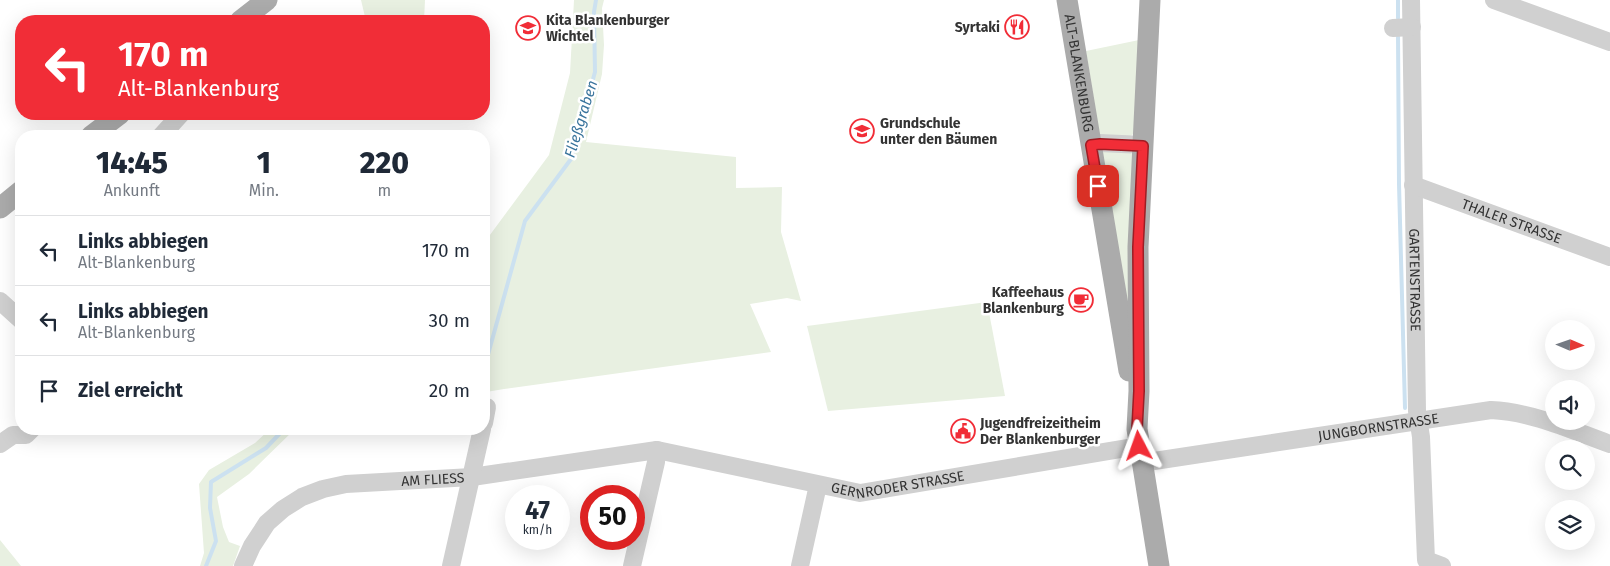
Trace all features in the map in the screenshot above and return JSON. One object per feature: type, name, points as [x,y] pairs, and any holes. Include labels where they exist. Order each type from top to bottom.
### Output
[{"type":"main road","points":[[248,15],[267,0]]},
{"type":"main road","name":"ALT-BLANKENBURG","points":[[1068,0],[1131,386],[1137,406]]},
{"type":"main road","name":"ALT-BLANKENBURG","points":[[1150,0],[1138,247],[1139,391],[1137,406],[1140,454],[1159,566]]},
{"type":"main road","points":[[99,130],[112,120]]},
{"type":"main road","points":[[0,208],[15,196]]},
{"type":"street","name":"GARTENSTRASSE","points":[[1411,0],[1416,411],[1421,437],[1434,563]]},
{"type":"street","points":[[1494,0],[1610,42]]},
{"type":"street","points":[[1393,28],[1412,27]]},
{"type":"street","points":[[166,130],[176,120]]},
{"type":"street","name":"ALT-BLANKENBURG","points":[[1091,145],[1143,146]]},
{"type":"street","name":"THALER STRASSE","points":[[1413,185],[1610,257]]},
{"type":"street","points":[[0,301],[15,315]]},
{"type":"street","name":"JUNGBORNSTRASSE","points":[[1140,454],[1418,421],[1491,410],[1512,411],[1542,419],[1610,444]]},
{"type":"street","points":[[0,444],[12,435],[15,435]]},
{"type":"street","points":[[451,566],[481,435]]},
{"type":"street","points":[[632,566],[656,462],[657,450]]},
{"type":"street","name":"GERNRODER STRASSE","points":[[657,450],[860,493],[1140,454]]},
{"type":"street","name":"AM FLIESS","points":[[244,566],[252,546],[267,523],[283,509],[309,494],[323,489],[346,484],[472,477],[657,450]]},
{"type":"street","points":[[800,566],[818,485]]},
{"type":"green space","points":[[361,0],[425,0],[424,15],[365,15]]},
{"type":"green space","points":[[574,0],[604,0],[602,8],[604,45],[602,74],[586,142],[736,157],[736,188],[782,187],[781,232],[801,301],[787,298],[750,304],[771,352],[490,391],[490,235],[549,155],[570,73]]},
{"type":"green space","points":[[1139,40],[1134,133],[1130,137],[1100,138],[1086,51]]},
{"type":"green space","points":[[1104,151],[1129,152],[1133,155],[1134,352],[1101,154]]},
{"type":"green space","points":[[987,302],[1005,396],[828,411],[807,326]]},
{"type":"green space","points":[[264,435],[289,435],[249,474],[217,497],[223,527],[229,542],[240,546],[233,566],[200,566],[204,553],[199,484],[209,470],[255,443]]},
{"type":"green space","points":[[0,540],[21,566],[0,566]]},
{"type":"waterway","name":"Fließgraben","points":[[490,347],[525,221],[571,159],[595,72],[594,12],[596,0]]},
{"type":"waterway","points":[[1398,0],[1398,18]]},
{"type":"waterway","points":[[1398,34],[1399,184],[1405,408]]},
{"type":"waterway","name":"Fließgraben","points":[[206,566],[216,541],[210,508],[211,482],[266,448],[278,435]]},
{"type":"place","name":"Syrtaki","points":[[1017,27]]},
{"type":"place","name":"Kita Blankenburger Wichtel","points":[[528,28]]},
{"type":"place","name":"Grundschule unter den Bäumen","points":[[862,131]]},
{"type":"place","name":"Kaffeehaus Blankenburg","points":[[1081,300]]},
{"type":"place","name":"Jugendfreizeitheim Der Blankenburger","points":[[963,431]]},
{"type":"route","points":[[1098,186],[1091,145],[1143,146],[1138,247],[1139,391],[1137,429],[1139,446]]}]
